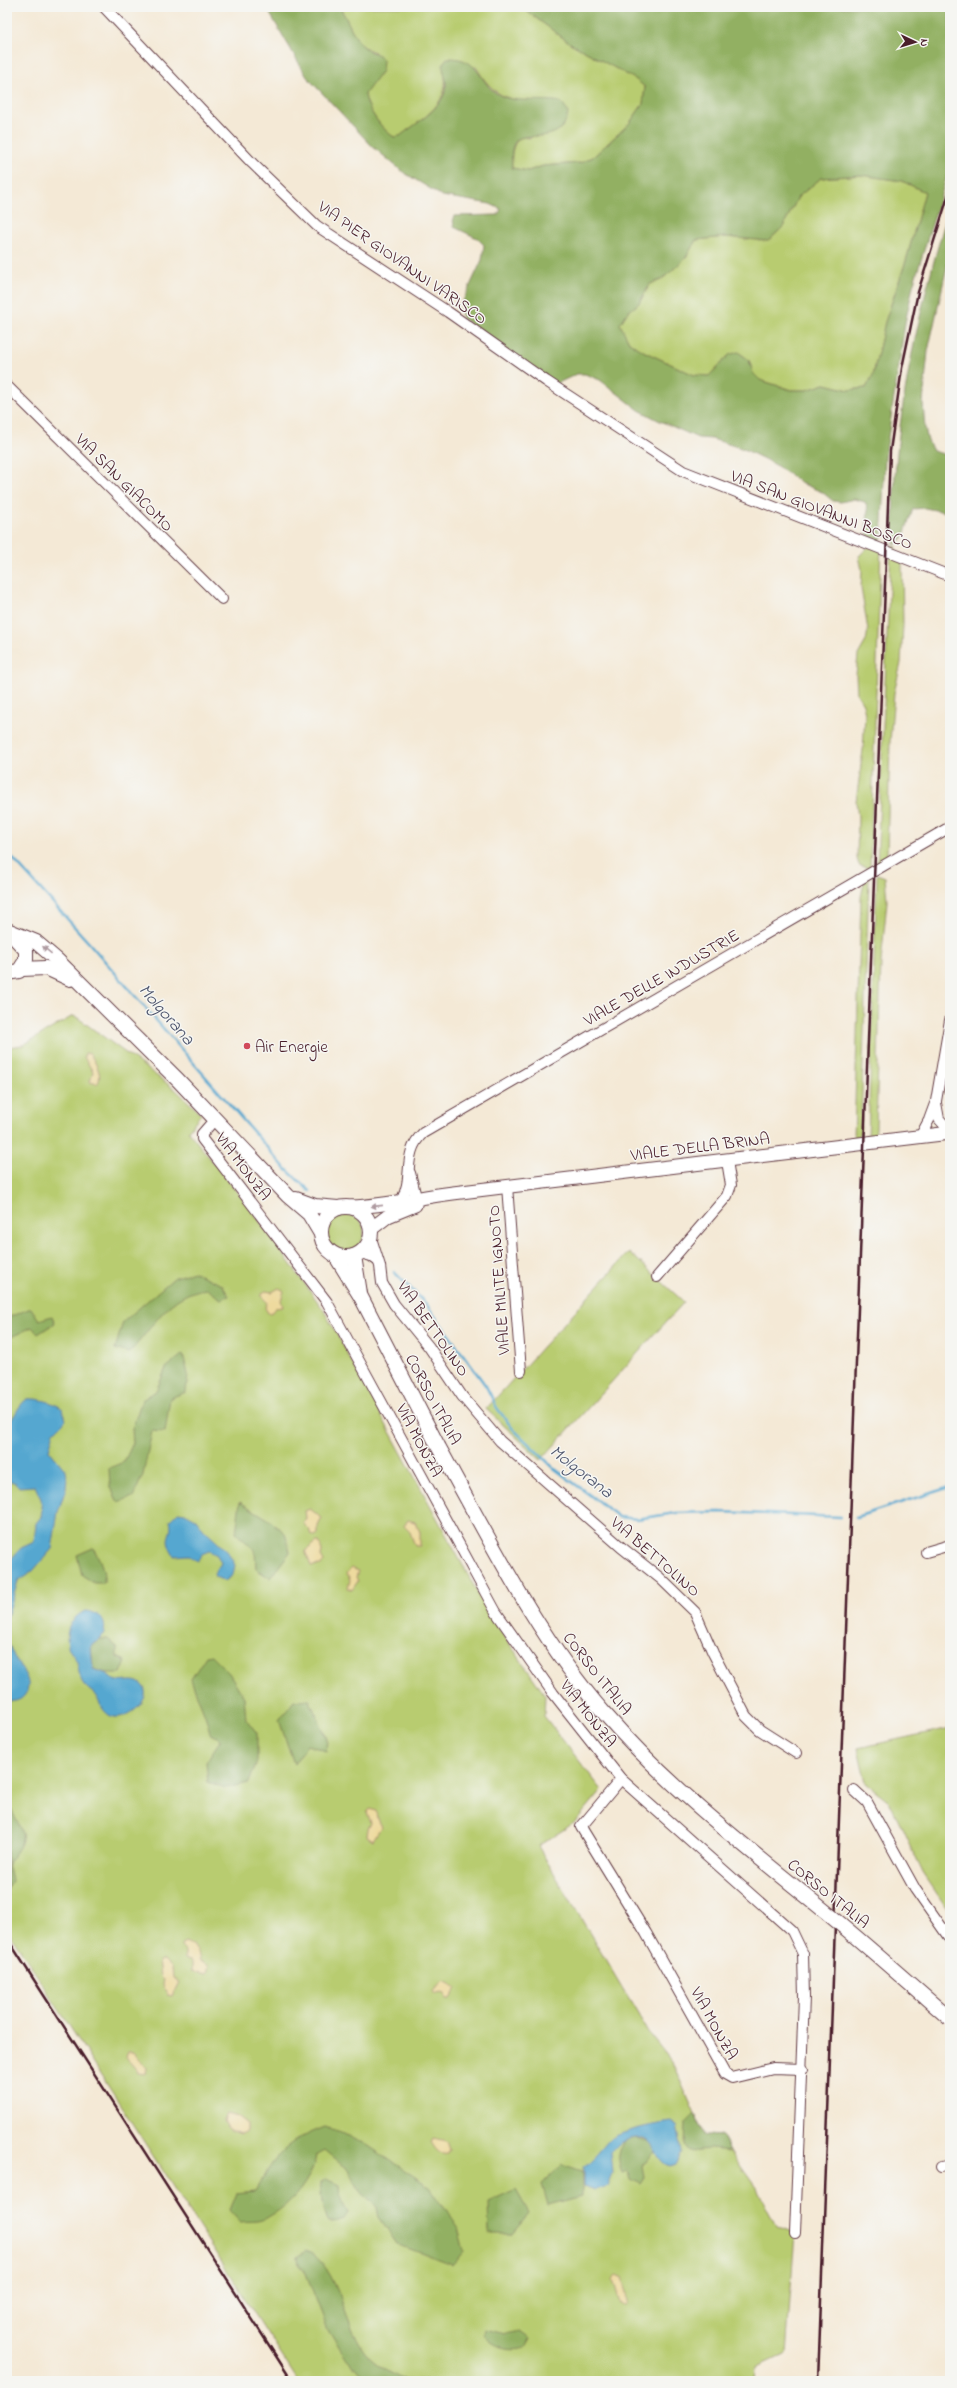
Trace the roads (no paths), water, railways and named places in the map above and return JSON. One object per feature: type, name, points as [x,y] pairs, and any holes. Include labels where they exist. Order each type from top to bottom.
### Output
[{"type":"main road","points":[[7,931],[26,950],[26,960],[13,974]]},
{"type":"main road","points":[[7,931],[36,942],[85,987],[215,1119],[288,1196],[309,1214],[321,1234],[325,1246],[335,1255],[341,1257],[357,1255]]},
{"type":"main road","points":[[13,974],[40,967],[51,969],[85,987]]},
{"type":"main road","points":[[288,1196],[315,1206],[345,1208],[364,1215],[371,1233],[357,1255],[361,1297]]},
{"type":"main road","points":[[321,1234],[323,1221],[345,1208]]},
{"type":"main road","name":"CORSO ITALIA","points":[[335,1255],[361,1297],[438,1446],[556,1651],[604,1713],[645,1758],[746,1849],[832,1917],[950,2019]]},
{"type":"street","name":"VIA PIER GIOVANNI VARISCO","points":[[104,7],[252,163],[317,226],[683,471]]},
{"type":"street","name":"VIA SAN GIACOMO","points":[[7,386],[222,599]]},
{"type":"street","name":"VIA SAN GIOVANNI BOSCO","points":[[683,471],[950,576]]},
{"type":"street","name":"VIALE DELLE INDUSTRIE","points":[[400,1206],[406,1192],[410,1154],[414,1141],[423,1133],[950,827]]},
{"type":"street","points":[[920,1137],[930,1120],[936,1101],[950,1020]]},
{"type":"street","points":[[936,1101],[939,1118],[950,1132]]},
{"type":"street","name":"VIA MONZA","points":[[215,1119],[202,1134],[202,1139],[327,1302],[496,1612],[552,1693],[621,1779],[792,1931],[803,1954],[803,2069],[795,2233]]},
{"type":"street","name":"VIALE DELLA BRINA","points":[[371,1233],[400,1206],[416,1197],[727,1161],[950,1132]]},
{"type":"street","points":[[657,1277],[727,1196],[731,1185],[727,1161]]},
{"type":"street","points":[[408,1169],[415,1186],[416,1197]]},
{"type":"street","name":"VIALE MILITE IGNOTO","points":[[507,1186],[521,1371]]},
{"type":"street","name":"VIALE DELLA BRINA","points":[[345,1208],[400,1206],[453,1193]]},
{"type":"street","name":"VIA BETTOLINO","points":[[371,1233],[382,1283],[394,1304],[415,1328],[462,1396],[500,1441],[621,1547],[660,1578],[695,1612],[712,1653],[746,1716],[760,1730],[796,1752]]},
{"type":"street","points":[[357,1255],[371,1256],[378,1261]]},
{"type":"street","points":[[926,1552],[950,1545]]},
{"type":"street","name":"VIA MONZA","points":[[621,1779],[581,1827],[646,1933],[725,2074],[732,2078],[773,2068],[803,2069]]},
{"type":"street","points":[[854,1790],[867,1802],[915,1889],[950,1939]]},
{"type":"water","points":[[27,1399],[46,1401],[63,1409],[66,1420],[54,1432],[49,1450],[66,1471],[67,1478],[66,1488],[58,1512],[52,1549],[32,1572],[18,1581],[7,1618],[7,1560],[11,1559],[21,1548],[34,1542],[36,1523],[41,1517],[42,1509],[41,1499],[35,1486],[19,1487],[16,1483],[7,1480],[7,1424]]},
{"type":"water","points":[[178,1512],[185,1513],[196,1519],[204,1530],[227,1551],[235,1565],[233,1575],[225,1581],[215,1577],[214,1574],[221,1563],[217,1555],[209,1551],[202,1554],[197,1561],[188,1555],[174,1556],[168,1544],[168,1540],[171,1526],[170,1520]]},
{"type":"water","points":[[85,1611],[98,1615],[103,1621],[104,1625],[103,1635],[91,1646],[93,1669],[107,1674],[117,1681],[138,1682],[145,1690],[145,1696],[142,1703],[130,1713],[123,1716],[115,1717],[109,1715],[103,1709],[96,1696],[82,1682],[77,1662],[69,1649],[67,1637],[69,1627],[75,1618]]},
{"type":"water","points":[[7,1639],[14,1657],[25,1674],[28,1682],[27,1691],[24,1696],[14,1701],[7,1701]]},
{"type":"water","points":[[671,2122],[677,2126],[682,2151],[675,2164],[670,2166],[665,2164],[659,2157],[652,2144],[644,2138],[629,2139],[621,2142],[611,2153],[613,2173],[608,2186],[596,2190],[583,2186],[583,2167],[594,2158],[613,2137],[638,2128]]},
{"type":"waterway","name":"Molgorana","points":[[7,852],[89,943],[285,1168],[310,1191]]},
{"type":"waterway","name":"Molgorana","points":[[394,1272],[426,1304],[486,1386],[497,1408],[513,1429],[555,1469],[619,1517],[637,1519],[676,1513],[719,1512],[840,1517]]},
{"type":"waterway","name":"Molgorana","points":[[856,1517],[950,1487]]},
{"type":"railway","points":[[818,2381],[890,451],[902,368],[918,292],[950,190]]},
{"type":"railway","points":[[7,1938],[292,2381]]},
{"type":"place","name":"Air Energie","points":[[247,1046]]}]
